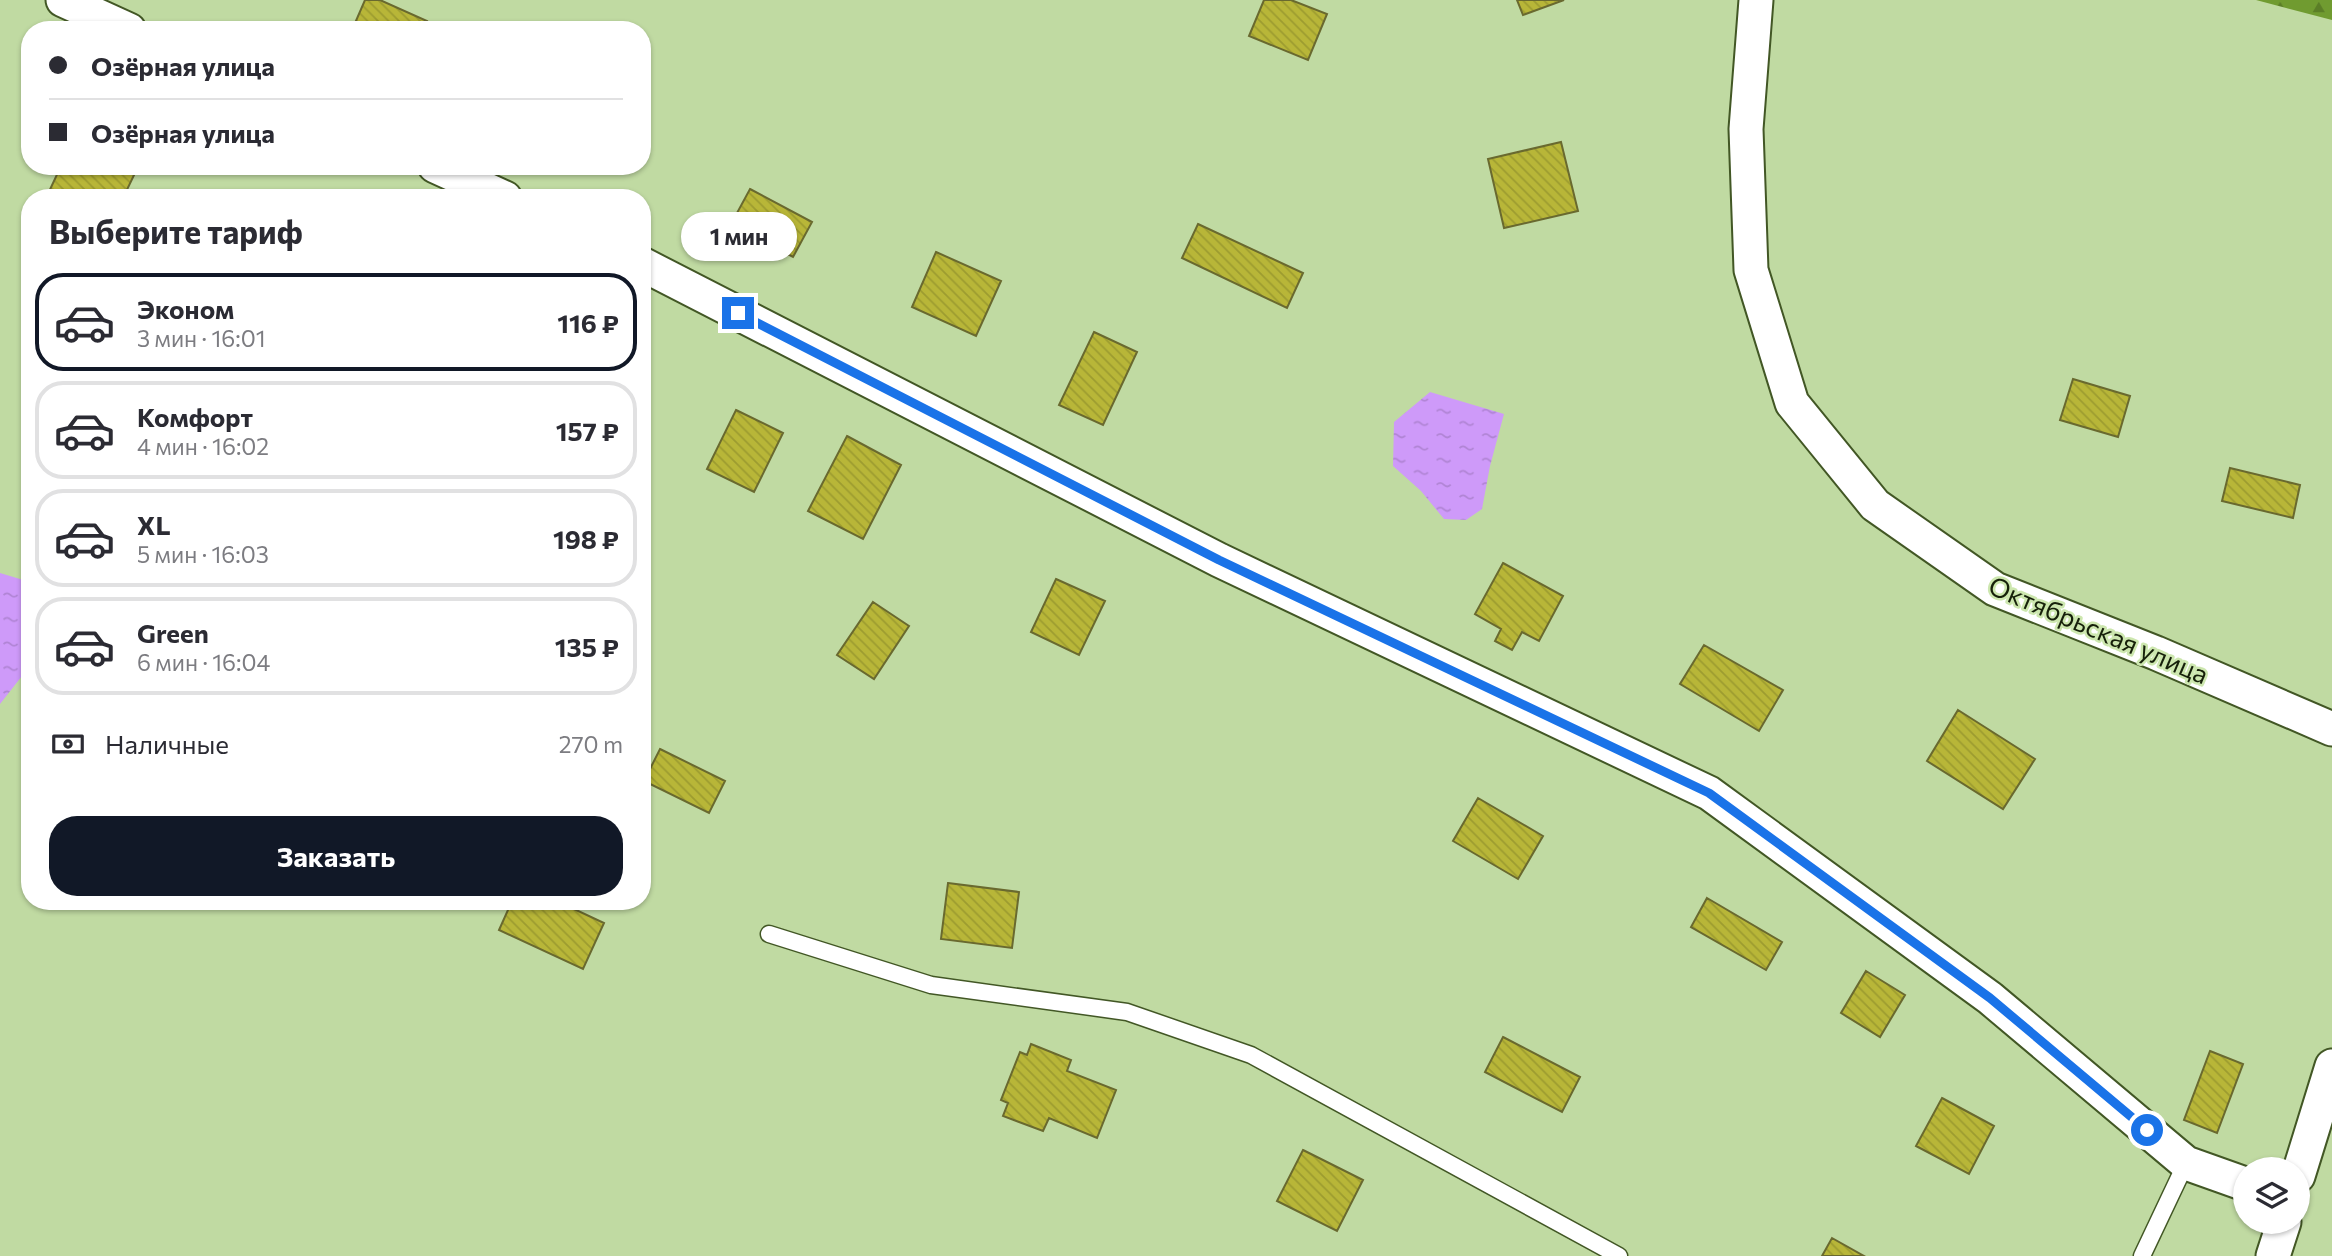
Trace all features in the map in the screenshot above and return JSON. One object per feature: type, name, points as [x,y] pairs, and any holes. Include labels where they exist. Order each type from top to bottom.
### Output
[{"type":"street","points":[[63,0],[109,21]]},
{"type":"street","name":"Октябрьская улица","points":[[1756,0],[1746,129],[1751,270],[1791,403],[1875,505],[1995,589],[2156,653],[2332,729]]},
{"type":"street","points":[[455,175],[485,189]]},
{"type":"street","points":[[651,269],[1219,560],[1709,793],[1990,998],[2186,1163],[2233,1180]]},
{"type":"street","points":[[2304,1157],[2332,1066]]},
{"type":"street","points":[[2273,1256],[2280,1234]]},
{"type":"lane","points":[[769,934],[931,985],[1127,1012],[1251,1055],[1619,1256]]},
{"type":"lane","points":[[2142,1256],[2186,1163]]},
{"type":"green space","points":[[2256,0],[2332,0],[2332,20]]},
{"type":"water","points":[[1430,392],[1504,414],[1482,509],[1466,520],[1444,519],[1421,491],[1393,466],[1394,422]]},
{"type":"water","points":[[0,573],[21,579],[21,677],[0,704]]},
{"type":"building","points":[[365,0],[380,0],[427,21],[356,21]]},
{"type":"building","points":[[1264,0],[1291,0],[1327,14],[1308,60],[1249,36]]},
{"type":"building","points":[[1517,0],[1564,0],[1523,15]]},
{"type":"building","points":[[1561,142],[1578,211],[1504,228],[1488,159]]},
{"type":"building","points":[[57,175],[134,175],[127,189],[50,189]]},
{"type":"building","points":[[750,189],[812,222],[793,257],[731,224]]},
{"type":"building","points":[[1198,224],[1303,273],[1287,308],[1182,258]]},
{"type":"building","points":[[936,252],[1001,281],[976,336],[912,307]]},
{"type":"building","points":[[1094,332],[1137,352],[1103,425],[1059,405]]},
{"type":"building","points":[[2073,379],[2130,396],[2118,437],[2060,420]]},
{"type":"building","points":[[736,410],[783,433],[754,492],[707,469]]},
{"type":"building","points":[[847,436],[901,465],[863,539],[808,511]]},
{"type":"building","points":[[2230,468],[2300,485],[2293,518],[2222,501]]},
{"type":"building","points":[[1503,563],[1563,596],[1539,641],[1522,632],[1512,650],[1495,641],[1501,629],[1475,614]]},
{"type":"building","points":[[1056,579],[1105,601],[1079,655],[1031,632]]},
{"type":"building","points":[[873,602],[909,626],[874,679],[837,655]]},
{"type":"building","points":[[1704,645],[1783,690],[1759,731],[1680,684]]},
{"type":"building","points":[[1958,710],[2035,759],[2003,809],[1927,761]]},
{"type":"building","points":[[660,749],[725,781],[709,813],[651,784],[651,767]]},
{"type":"building","points":[[1478,798],[1543,836],[1518,879],[1453,841]]},
{"type":"building","points":[[948,883],[1019,892],[1012,948],[941,939]]},
{"type":"building","points":[[1707,898],[1782,942],[1766,970],[1691,927]]},
{"type":"building","points":[[508,910],[576,910],[604,923],[583,969],[499,930]]},
{"type":"building","points":[[1866,971],[1905,995],[1880,1037],[1841,1013]]},
{"type":"building","points":[[1503,1037],[1580,1077],[1562,1112],[1485,1072]]},
{"type":"building","points":[[1031,1044],[1071,1060],[1067,1071],[1116,1090],[1097,1138],[1049,1118],[1043,1131],[1003,1116],[1008,1103],[1001,1100],[1020,1052],[1027,1055]]},
{"type":"building","points":[[2210,1051],[2243,1064],[2217,1133],[2184,1120]]},
{"type":"building","points":[[1942,1098],[1994,1126],[1969,1174],[1916,1146]]},
{"type":"building","points":[[1303,1150],[1363,1180],[1337,1231],[1277,1201]]},
{"type":"building","points":[[1832,1238],[1864,1256],[1822,1256]]},
{"type":"route","points":[[738,313],[1219,560],[1709,793],[1990,998],[2147,1130]]}]
